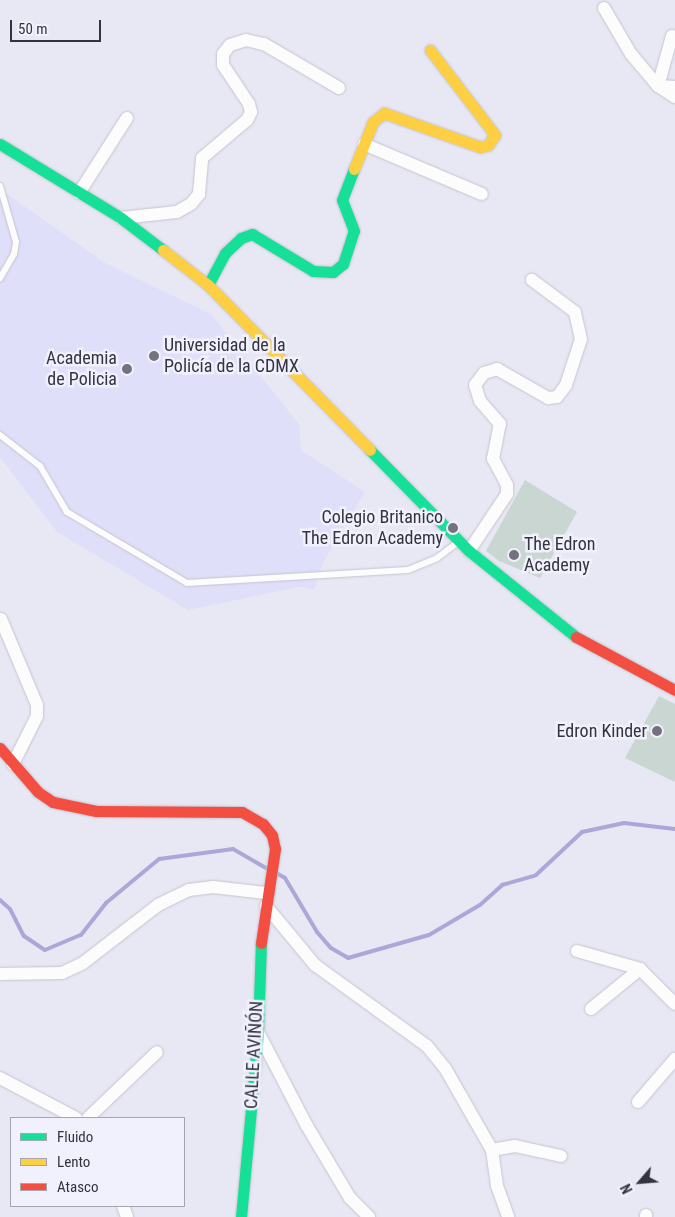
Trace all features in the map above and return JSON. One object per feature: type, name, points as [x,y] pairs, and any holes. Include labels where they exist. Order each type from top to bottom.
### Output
[{"type":"street","points":[[604,8],[630,54],[658,86],[675,97]]},
{"type":"street","points":[[658,86],[672,36]]},
{"type":"street","points":[[121,218],[177,212],[191,204],[199,194],[202,158],[247,120],[251,112],[249,104],[223,65],[222,54],[230,45],[246,40],[264,44],[339,88]]},
{"type":"street","points":[[208,286],[225,253],[241,238],[252,234],[313,271],[333,272],[343,264],[354,231],[342,200],[374,122],[384,113],[480,147],[488,145],[495,135],[492,127],[477,103],[430,50]]},
{"type":"street","points":[[658,86],[675,86]]},
{"type":"street","points":[[79,193],[127,118]]},
{"type":"street","points":[[0,144],[121,218],[208,286],[469,551],[577,638],[675,690]]},
{"type":"street","points":[[364,144],[482,194]]},
{"type":"street","points":[[469,551],[506,494],[507,485],[494,459],[498,418],[480,401],[475,385],[484,373],[497,368],[548,398],[557,397],[566,385],[580,339],[575,312],[532,280]]},
{"type":"street","points":[[0,748],[13,764],[37,716],[37,705],[1,619]]},
{"type":"street","name":"CALLE AVIÑÓN","points":[[13,764],[38,792],[53,802],[78,809],[242,812],[268,828],[275,849],[267,891],[258,963],[258,1032],[242,1217]]},
{"type":"street","points":[[0,974],[62,973],[83,963],[158,904],[189,890],[213,887],[267,891]]},
{"type":"street","points":[[266,906],[315,966],[427,1046],[445,1068],[492,1150],[497,1186],[508,1217]]},
{"type":"street","points":[[577,951],[640,969],[675,1004]]},
{"type":"street","points":[[590,1009],[640,969]]},
{"type":"street","points":[[258,1032],[317,1142],[350,1198],[369,1217]]},
{"type":"street","points":[[89,1117],[157,1052]]},
{"type":"street","points":[[638,1102],[675,1059]]},
{"type":"street","points":[[0,1078],[74,1117]]},
{"type":"street","points":[[492,1150],[515,1146],[561,1156]]},
{"type":"lane","points":[[0,186],[16,242],[14,254],[0,278]]},
{"type":"lane","points":[[0,435],[40,466],[66,512],[187,583],[408,570],[437,558],[459,541]]},
{"type":"shaded area","name":"Academia de Policia","points":[[0,189],[105,263],[211,314],[299,424],[301,450],[365,492],[324,561],[314,590],[299,587],[188,610],[57,532],[0,457]]},
{"type":"building","points":[[525,480],[577,512],[540,578],[499,561],[486,551]]},
{"type":"building","name":"Edron Kinder","points":[[659,696],[675,704],[675,782],[625,758]]},
{"type":"waterway","points":[[276,873],[285,878],[317,932],[331,948],[348,958],[429,935],[480,905],[502,885],[536,875],[582,832],[624,823],[675,829]]},
{"type":"waterway","points":[[0,900],[10,909],[24,936],[45,950],[81,935],[106,903],[159,859],[233,849],[267,869]]},
{"type":"traffic: fast","points":[[0,144],[121,218],[163,250]]},
{"type":"traffic: fast","points":[[208,285],[225,253],[241,238],[252,234],[313,271],[333,272],[343,264],[354,231],[342,200],[354,169]]},
{"type":"traffic: fast","points":[[370,450],[469,551],[576,637]]},
{"type":"traffic: fast","points":[[241,1217],[258,1032],[261,943]]},
{"type":"traffic: slow","points":[[354,169],[373,122],[384,113],[480,147],[488,145],[495,135],[430,50]]},
{"type":"traffic: slow","points":[[163,250],[208,285],[370,450]]},
{"type":"traffic: jam","points":[[576,637],[675,690]]},
{"type":"traffic: jam","points":[[0,748],[38,792],[53,802],[96,811],[242,812],[263,824],[272,835],[275,849],[261,943]]},
{"type":"place","name":"Universidad de la Policía de la CDMX","points":[[154,356]]},
{"type":"place","name":"Academia de Policia","points":[[127,369]]},
{"type":"place","name":"Colegio Britanico The Edron Academy","points":[[453,528]]},
{"type":"place","name":"The Edron Academy","points":[[514,555]]},
{"type":"place","name":"Edron Kinder","points":[[657,731]]}]
